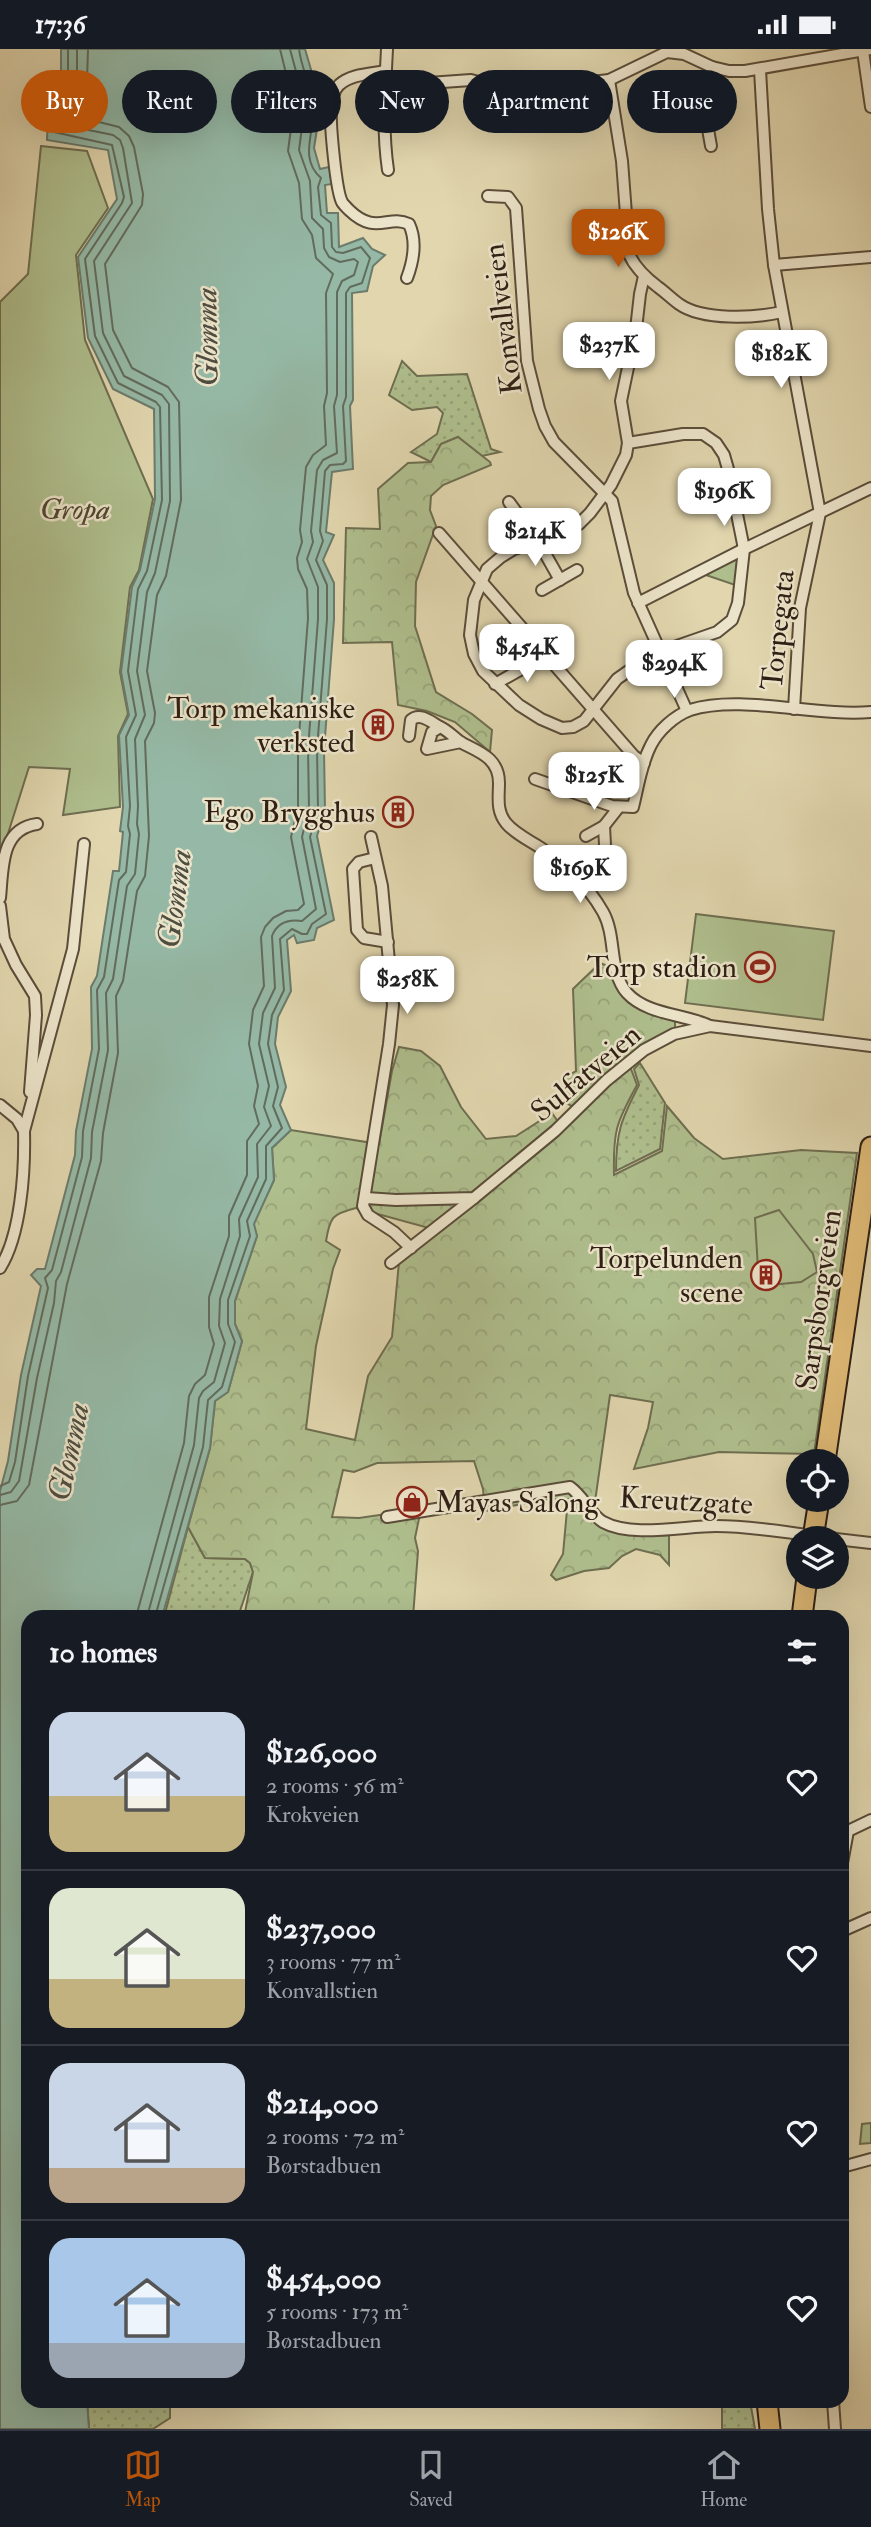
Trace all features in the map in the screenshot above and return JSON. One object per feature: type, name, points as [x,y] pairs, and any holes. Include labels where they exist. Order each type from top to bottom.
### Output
[{"type":"highway","name":"Sarpsborgveien","points":[[827,1449],[871,1147]]},
{"type":"highway","points":[[803,1610],[806,1589]]},
{"type":"highway","points":[[768,2408],[771,2429]]},
{"type":"street","points":[[386,70],[387,49]]},
{"type":"street","points":[[613,78],[667,52],[684,54],[712,67],[729,71],[760,70],[867,50],[871,107]]},
{"type":"street","points":[[711,146],[707,127],[706,82],[712,67]]},
{"type":"street","name":"Torpegata","points":[[760,70],[774,265],[820,513],[800,608],[794,709],[869,713]]},
{"type":"street","points":[[355,76],[339,85],[333,95],[331,110],[337,188],[347,208],[369,223],[409,224],[413,237],[413,256],[407,278]]},
{"type":"street","points":[[613,105],[622,161],[629,254],[644,277],[681,306],[706,313],[746,318],[782,312]]},
{"type":"street","points":[[384,133],[388,170]]},
{"type":"street","name":"Konvallveien","points":[[488,196],[508,197],[516,208],[527,361],[545,426],[554,442],[612,501],[626,566],[638,603],[687,711]]},
{"type":"street","points":[[774,265],[871,257]]},
{"type":"street","points":[[628,443],[683,434],[703,434],[716,443],[729,469],[744,549],[738,603],[732,620],[717,632],[659,651],[617,679],[584,720],[573,727],[562,728],[519,705],[483,671],[474,654],[470,635],[474,600],[487,569],[501,557],[566,532],[579,524],[605,495],[626,455],[628,443],[621,401],[644,277]]},
{"type":"street","points":[[638,603],[871,488]]},
{"type":"street","points":[[509,502],[538,541],[560,580]]},
{"type":"street","points":[[439,533],[634,756],[644,763]]},
{"type":"street","points":[[542,590],[577,570]]},
{"type":"street","points":[[495,684],[545,656]]},
{"type":"street","points":[[535,779],[619,807],[633,807],[652,743],[676,717],[687,711],[711,706],[794,709]]},
{"type":"street","points":[[409,736],[411,720],[419,716],[484,753],[495,767],[499,780],[498,806],[508,825],[569,867],[588,888],[608,921],[616,969],[620,982],[628,993],[644,1005],[710,1026]]},
{"type":"street","points":[[440,727],[432,732],[427,749],[461,742]]},
{"type":"street","points":[[586,836],[604,825],[619,807]]},
{"type":"street","points":[[0,898],[9,841],[17,830],[37,824]]},
{"type":"street","points":[[604,825],[605,845]]},
{"type":"street","points":[[371,837],[382,886],[392,978],[392,1014],[363,1206],[368,1216],[394,1232],[411,1248]]},
{"type":"street","points":[[0,1268],[9,1254],[14,1237],[25,1157],[24,1131],[72,949],[83,844]]},
{"type":"street","points":[[375,858],[359,862],[353,869],[357,930],[363,938],[388,942]]},
{"type":"street","points":[[0,906],[4,939],[35,996],[32,1105]]},
{"type":"street","name":"Sulfatveien","points":[[391,1263],[555,1131],[607,1080],[644,1050],[674,1034],[710,1026],[871,1046]]},
{"type":"street","points":[[0,1105],[17,1119],[24,1131]]},
{"type":"street","points":[[366,1198],[474,1198]]},
{"type":"street","name":"Kreutzgate","points":[[387,1517],[570,1487],[581,1494],[602,1521],[626,1529],[715,1526],[786,1532]]},
{"type":"street","name":"Kreutzgate","points":[[849,1540],[871,1543]]},
{"type":"street","points":[[849,1831],[871,1820]]},
{"type":"street","points":[[849,1928],[871,1918]]},
{"type":"street","points":[[849,2165],[871,2159]]},
{"type":"street","points":[[834,2408],[835,2429]]},
{"type":"green space","name":"Gropa","points":[[41,146],[87,151],[108,208],[76,255],[85,340],[153,499],[139,570],[130,587],[120,672],[128,714],[118,736],[120,807],[63,815],[70,769],[29,767],[0,859],[0,302],[28,274]]},
{"type":"green space","points":[[402,361],[417,376],[467,374],[491,449],[500,452],[482,456],[458,437],[441,444],[431,462],[411,452],[437,434],[443,413],[437,407],[412,410],[389,395]]},
{"type":"green space","points":[[458,437],[491,465],[443,485],[431,496],[430,510],[436,526],[416,582],[415,626],[436,692],[492,730],[490,752],[455,722],[427,711],[398,705],[392,642],[343,643],[346,528],[380,529],[378,489],[408,463],[431,462],[441,444]]},
{"type":"green space","points":[[739,554],[735,585],[703,574]]},
{"type":"green space","name":"Torp stadion","points":[[696,914],[834,931],[823,1020],[685,1003]]},
{"type":"green space","points":[[600,963],[615,969],[619,985],[675,1019],[675,1031],[628,1061],[637,1085],[617,1128],[614,1175],[662,1151],[667,1106],[694,1138],[723,1159],[801,1150],[857,1153],[815,1449],[786,1449],[786,1453],[719,1452],[634,1469],[648,1428],[653,1402],[610,1395],[595,1502],[588,1506],[609,1525],[624,1533],[642,1536],[669,1535],[669,1565],[660,1555],[636,1549],[622,1556],[609,1568],[584,1571],[556,1580],[551,1575],[563,1554],[568,1499],[543,1500],[485,1511],[483,1489],[474,1461],[377,1463],[354,1472],[343,1470],[332,1517],[359,1518],[421,1509],[415,1538],[418,1551],[414,1610],[245,1610],[253,1572],[250,1563],[245,1559],[205,1558],[188,1527],[210,1448],[215,1401],[228,1392],[242,1341],[235,1324],[235,1301],[257,1236],[253,1224],[274,1180],[272,1148],[291,1130],[379,1144],[399,1047],[421,1051],[440,1066],[461,1107],[486,1139],[516,1136],[552,1113],[559,1123],[577,1109],[566,1103],[564,1078],[576,1071],[573,989]],"holes":[[[356,1208],[429,1228],[399,1262],[392,1337],[368,1376],[355,1440],[306,1429],[316,1346],[333,1269],[340,1250],[326,1241],[331,1222],[342,1212]]]},
{"type":"green space","points":[[640,1063],[665,1103],[660,1149],[616,1171],[619,1136],[624,1117],[639,1085],[634,1069]]},
{"type":"green space","points":[[779,1210],[813,1254],[817,1272],[801,1282],[759,1286],[755,1218]]},
{"type":"green space","points":[[188,1527],[205,1558],[245,1559],[250,1563],[253,1572],[240,1610],[166,1610]]},
{"type":"green space","points":[[871,2123],[871,2143],[860,2144],[862,2124]]},
{"type":"green space","points":[[88,2408],[170,2408],[170,2418],[153,2429],[89,2429]]},
{"type":"green space","points":[[722,2408],[751,2408],[755,2429],[722,2429]]},
{"type":"water","name":"Glomma","points":[[61,49],[305,49],[311,70],[231,70],[231,133],[316,133],[314,148],[320,169],[329,167],[332,184],[325,185],[327,213],[338,213],[339,247],[363,238],[372,249],[385,255],[373,266],[367,291],[352,293],[353,400],[350,406],[353,469],[332,472],[326,532],[334,535],[323,560],[334,583],[334,619],[324,750],[325,811],[317,836],[334,920],[317,928],[314,940],[297,943],[294,935],[287,940],[291,991],[278,1017],[275,1044],[286,1087],[280,1105],[291,1130],[272,1148],[274,1180],[254,1224],[257,1236],[235,1301],[235,1324],[242,1341],[228,1392],[215,1401],[210,1448],[164,1610],[21,1610],[21,2408],[88,2408],[89,2429],[0,2429],[0,1491],[8,1461],[21,1375],[41,1286],[31,1275],[37,1269],[45,1269],[75,1155],[76,1131],[92,1049],[91,987],[97,976],[113,871],[119,871],[123,832],[120,831],[123,807],[119,735],[129,715],[121,672],[132,587],[140,570],[155,499],[154,409],[113,389],[88,338],[78,257],[117,199],[108,150],[47,140],[47,133],[108,133],[108,70],[61,70]]},
{"type":"place","name":"Torp mekaniske verksted","points":[[378,725]]},
{"type":"place","name":"Ego Brygghus","points":[[398,812]]},
{"type":"place","name":"Torp stadion","points":[[760,967]]},
{"type":"place","name":"Torpelunden scene","points":[[766,1275]]},
{"type":"place","name":"Mayas Salong","points":[[412,1502]]}]
